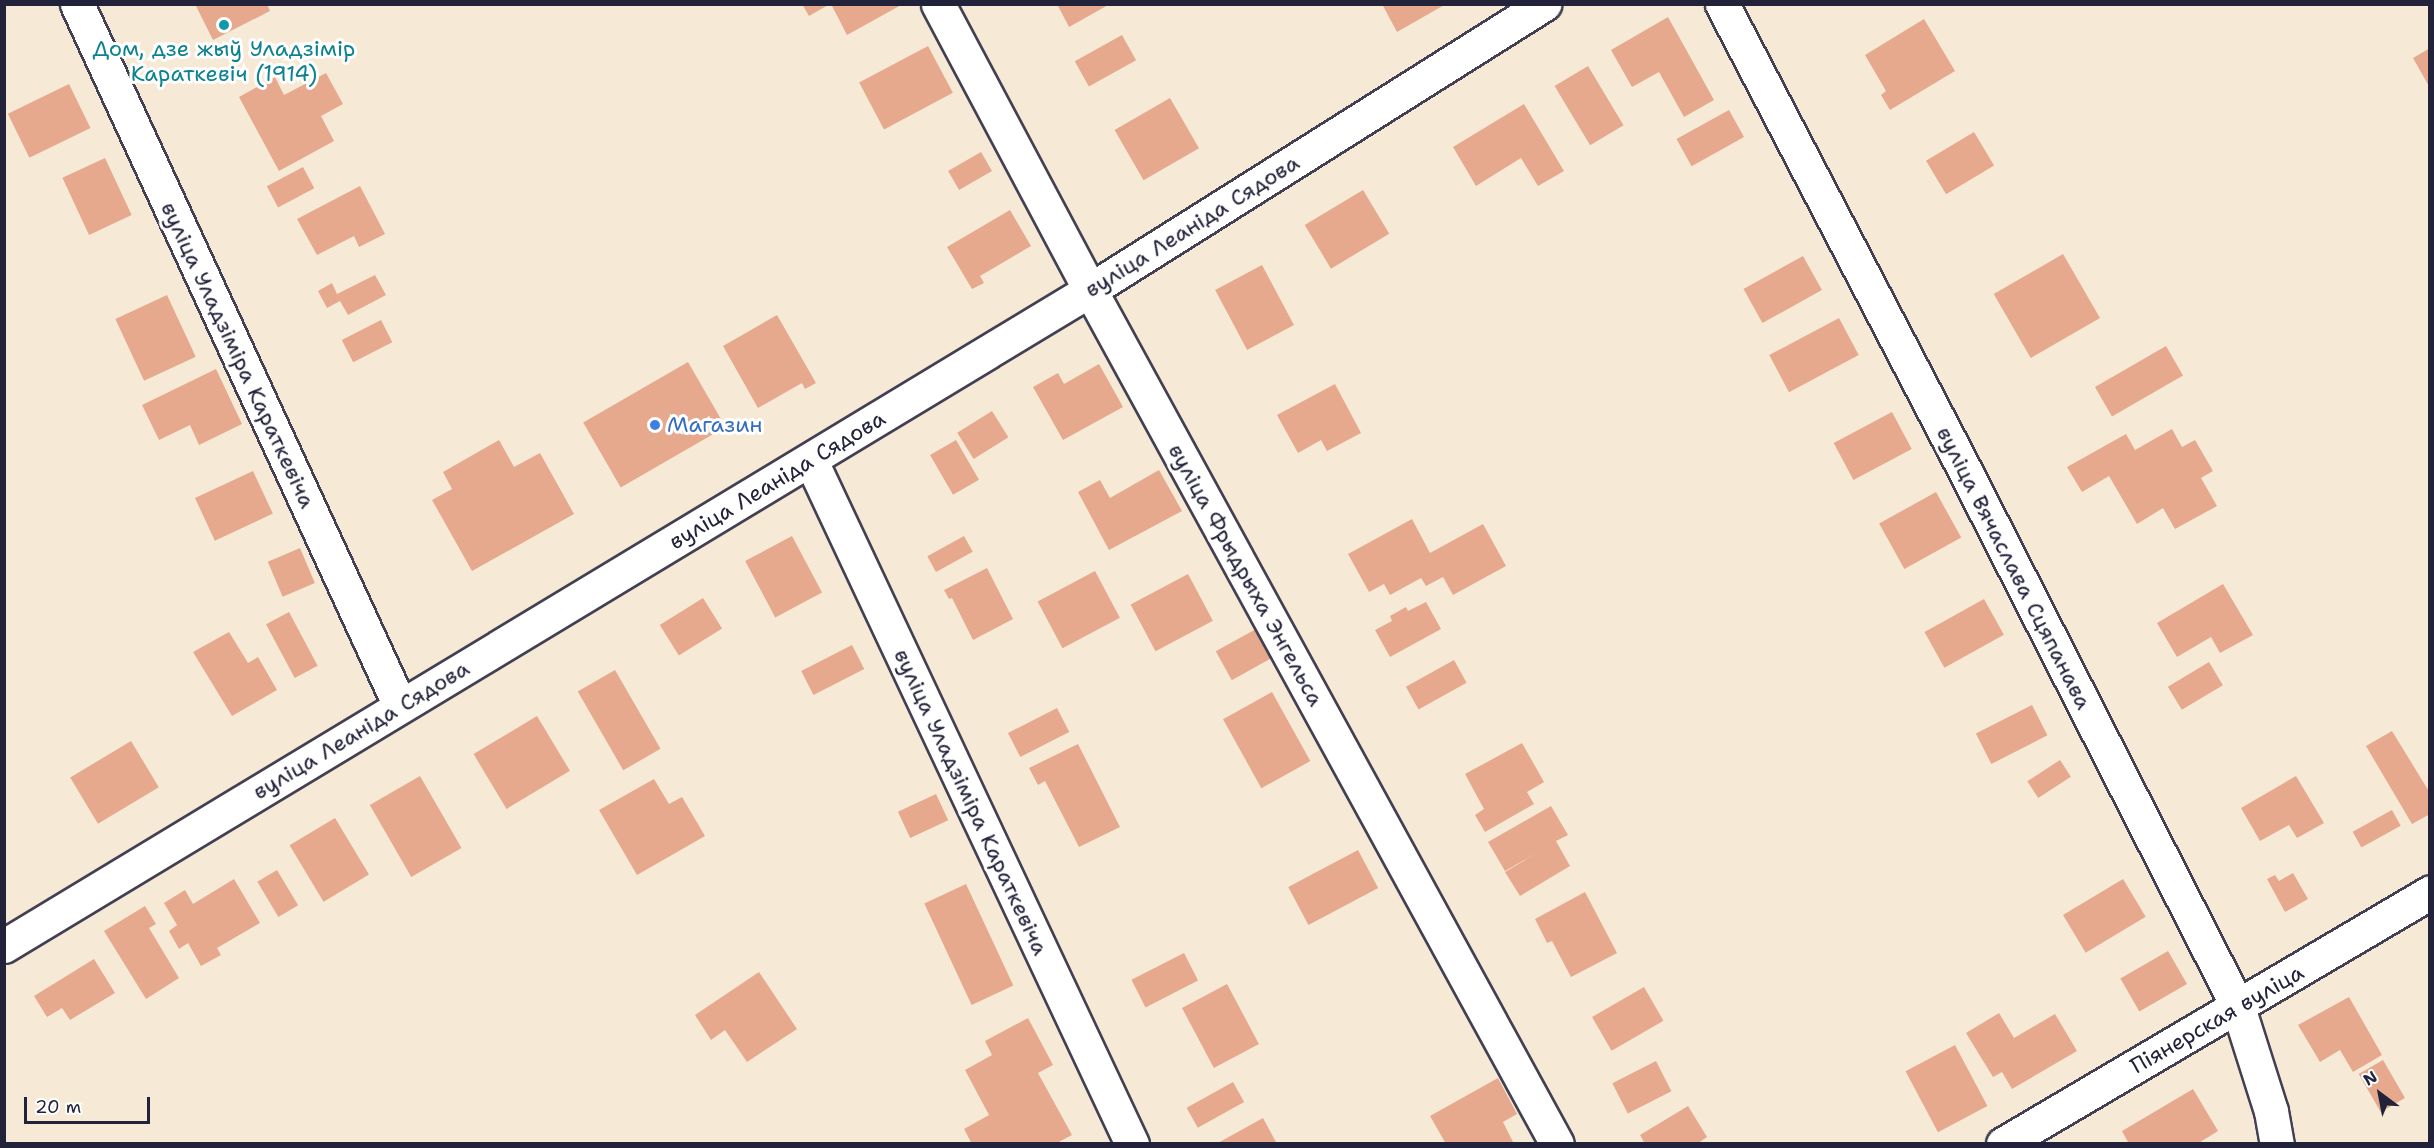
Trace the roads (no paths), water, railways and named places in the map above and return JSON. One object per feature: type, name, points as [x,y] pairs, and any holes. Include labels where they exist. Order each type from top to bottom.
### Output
[{"type":"street","name":"вуліца Уладзіміра Караткевіча","points":[[77,4],[400,706]]},
{"type":"street","name":"вуліца Фрыдрыха Энгельса","points":[[938,4],[1090,290],[1557,1143]]},
{"type":"street","name":"вуліца Леаніда Сядова","points":[[4,946],[811,461],[1090,290],[1544,4]]},
{"type":"street","name":"вуліца Вячаслава Сцяпанава","points":[[1722,4],[1960,461],[2238,1007],[2271,1111],[2277,1143]]},
{"type":"street","name":"вуліца Уладзіміра Караткевіча","points":[[811,461],[1132,1143]]},
{"type":"street","name":"Піянерская вуліца","points":[[2003,1143],[2238,1007],[2430,892]]},
{"type":"place","name":"Дом, дзе жыў Уладзімір Караткевіч (1914)","points":[[224,25]]},
{"type":"place","name":"Магазин","points":[[655,425]]}]
